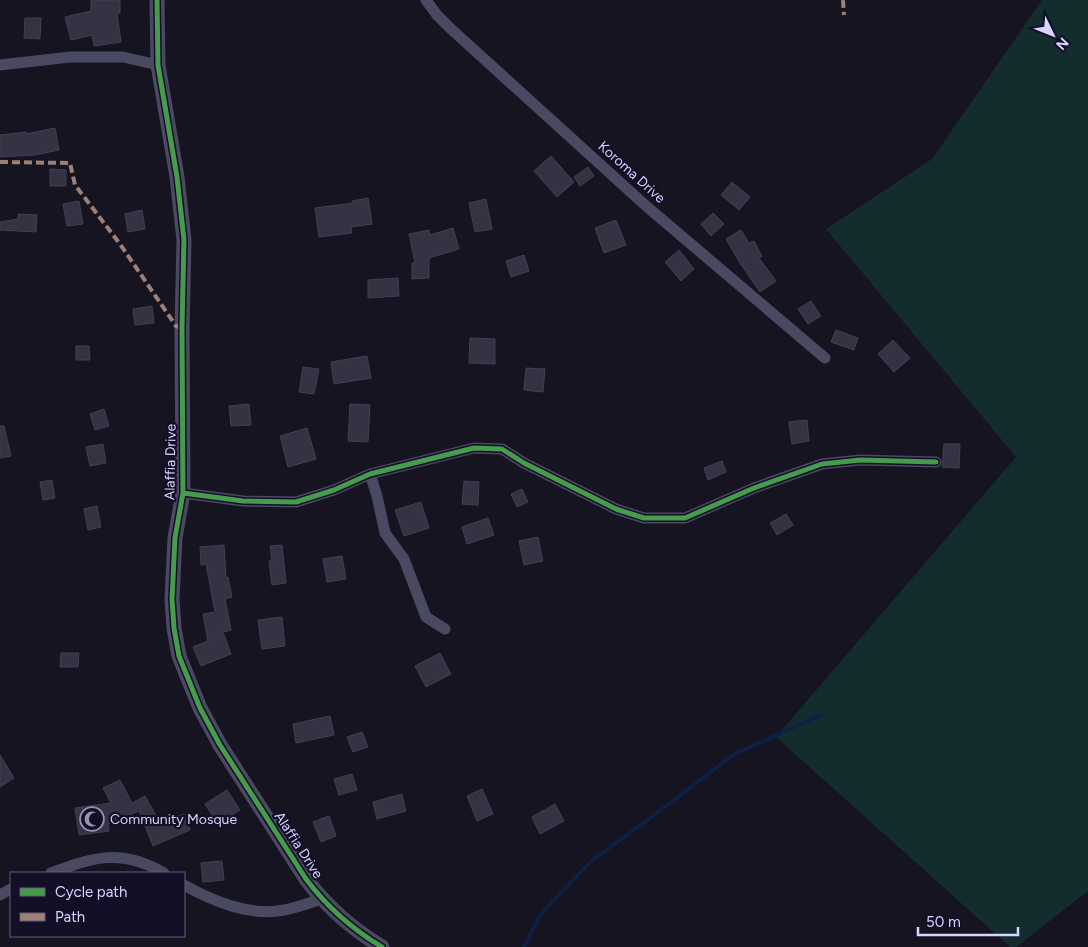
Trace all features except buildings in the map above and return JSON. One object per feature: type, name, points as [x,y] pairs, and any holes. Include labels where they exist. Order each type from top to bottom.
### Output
[{"type":"street","name":"Alaffia Drive","points":[[157,0],[158,64],[177,177],[184,240],[182,328],[183,493],[176,538],[172,599],[174,628],[179,656],[200,708],[220,746],[321,899],[348,924],[382,947]]},
{"type":"street","name":"Koroma Drive","points":[[426,0],[450,28],[480,53],[608,171],[825,358]]},
{"type":"street","points":[[0,64],[70,57],[123,57],[158,64]]},
{"type":"street","points":[[183,493],[243,500],[296,502],[334,490],[370,474],[474,448],[502,449],[524,463],[616,509],[644,518],[685,518],[770,482],[822,464],[860,460],[936,462]]},
{"type":"street","points":[[370,474],[385,533],[404,559],[426,617],[445,630]]},
{"type":"street","points":[[54,872],[100,858],[128,858],[140,861],[162,872]]},
{"type":"street","points":[[185,886],[196,892],[223,902],[258,912],[282,911],[321,899]]},
{"type":"green space","points":[[1042,0],[1088,0],[1088,891],[1016,947],[1010,947],[776,737],[1016,457],[826,229],[932,159]]},
{"type":"waterway","points":[[524,947],[540,915],[590,862],[734,754],[821,715]]},
{"type":"marked path","points":[[843,0],[844,15]]},
{"type":"marked path","points":[[0,162],[70,163],[75,185],[120,244],[176,326],[182,328]]},
{"type":"cycle path","points":[[157,0],[158,65],[177,177],[184,240],[182,328],[183,493],[175,538],[172,599],[174,628],[179,656],[200,708],[220,745],[306,879],[341,917],[360,933],[382,947]]},
{"type":"cycle path","points":[[183,493],[243,501],[296,502],[334,490],[370,474],[474,448],[502,449],[524,463],[616,509],[644,518],[685,518],[754,488],[822,464],[860,460],[936,462]]},
{"type":"place","name":"Community Mosque","points":[[92,819]]}]
